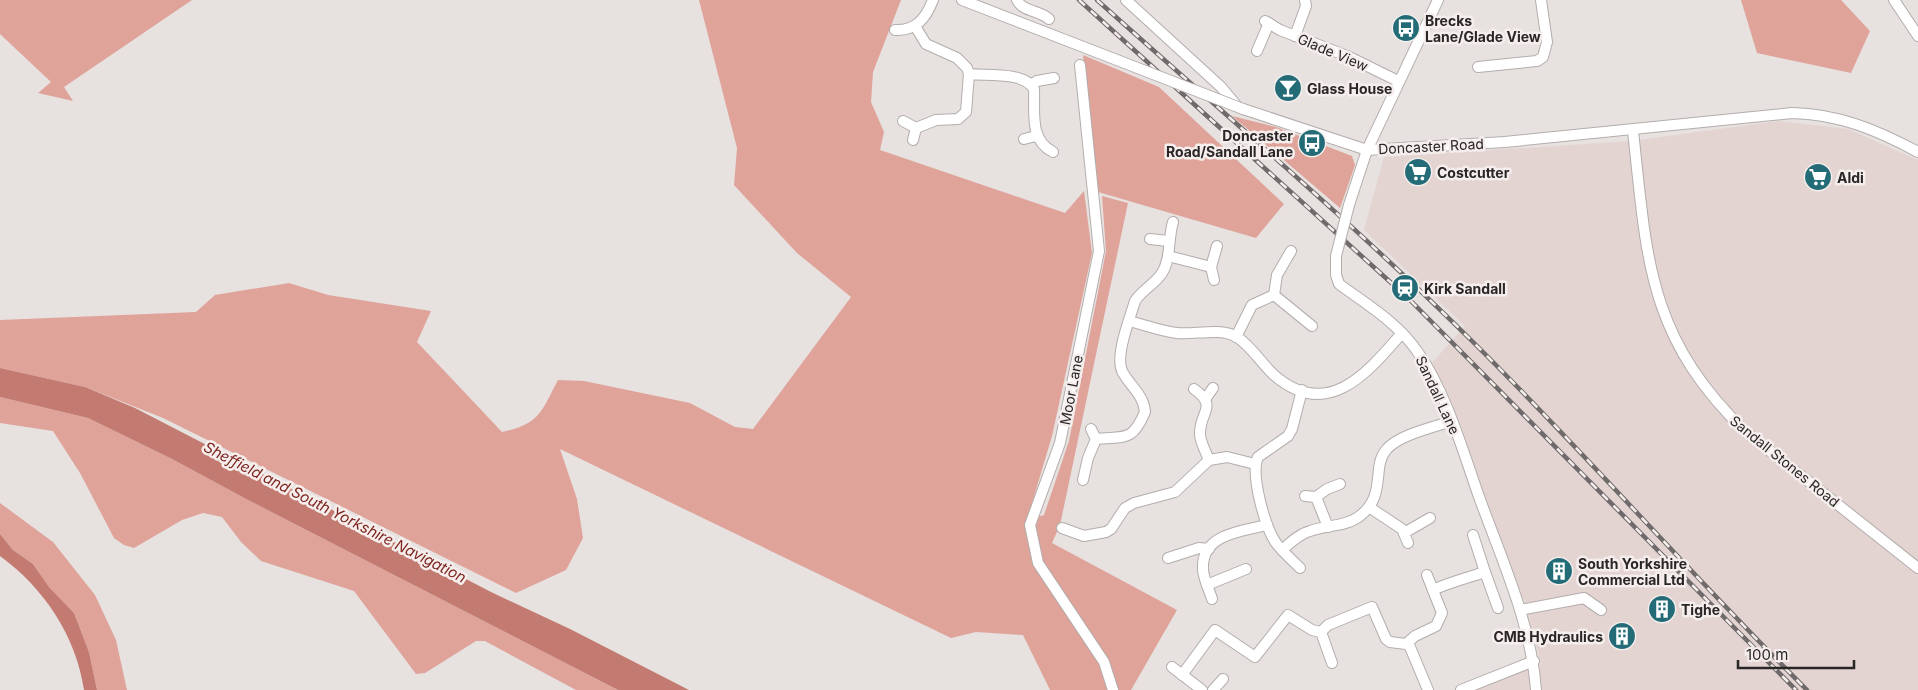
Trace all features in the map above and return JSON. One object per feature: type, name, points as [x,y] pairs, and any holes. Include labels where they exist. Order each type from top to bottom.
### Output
[{"type":"street","points":[[895,30],[903,31],[915,26],[922,20],[933,0]]},
{"type":"street","points":[[1017,0],[1023,8],[1038,12],[1049,19]]},
{"type":"street","points":[[1126,0],[1222,87],[1240,108]]},
{"type":"street","name":"Sandall Lane","points":[[1438,0],[1398,81],[1367,150],[1349,205],[1336,256],[1336,275],[1340,284],[1402,333],[1426,366],[1452,421],[1520,610],[1534,661],[1536,690]]},
{"type":"street","points":[[1478,67],[1537,61],[1543,56],[1547,42],[1541,0]]},
{"type":"street","points":[[1894,0],[1915,23],[1918,36]]},
{"type":"street","name":"Doncaster Road","points":[[967,1],[1240,108],[1367,150],[1505,142],[1633,131],[1764,114],[1807,113],[1868,127],[1918,152]]},
{"type":"street","points":[[1295,36],[1308,2]]},
{"type":"street","name":"Glade View","points":[[1257,51],[1267,22],[1295,36],[1347,56],[1398,81]]},
{"type":"street","points":[[915,26],[926,44],[957,58],[964,63],[969,74],[966,112],[958,119],[936,120],[916,128]]},
{"type":"street","name":"Moor Lane","points":[[1080,65],[1099,251],[1060,443],[1030,525],[1038,563],[1104,662],[1113,690]]},
{"type":"street","points":[[969,74],[1018,78],[1031,84],[1034,89],[1036,136],[1040,143],[1053,152]]},
{"type":"street","points":[[1031,84],[1054,78]]},
{"type":"street","points":[[903,121],[916,128]]},
{"type":"street","points":[[913,140],[916,128]]},
{"type":"street","name":"Sandall Stones Road","points":[[1633,131],[1646,249],[1654,288],[1665,319],[1693,373],[1727,414],[1746,432],[1918,568]]},
{"type":"street","points":[[1024,139],[1036,136]]},
{"type":"street","points":[[1096,440],[1128,436],[1135,432],[1145,412],[1135,387],[1122,370],[1120,360],[1135,301],[1139,294],[1158,280],[1166,266],[1168,241],[1173,222]]},
{"type":"street","points":[[1150,239],[1168,241]]},
{"type":"street","points":[[1214,280],[1211,267],[1217,246]]},
{"type":"street","points":[[1274,295],[1277,276],[1291,251]]},
{"type":"street","points":[[1168,256],[1211,267]]},
{"type":"street","points":[[1274,295],[1312,326]]},
{"type":"street","points":[[1236,337],[1252,305],[1274,295]]},
{"type":"street","points":[[1129,321],[1174,332],[1215,332],[1236,337],[1275,376],[1302,390],[1318,393],[1332,392],[1356,382],[1402,333]]},
{"type":"street","points":[[1209,460],[1200,432],[1207,409],[1206,398],[1213,388]]},
{"type":"street","points":[[1194,389],[1206,398]]},
{"type":"street","points":[[1300,568],[1282,550],[1267,525],[1255,464],[1258,457],[1288,436],[1292,429],[1302,390]]},
{"type":"street","points":[[1282,550],[1302,534],[1346,523],[1358,517],[1369,507],[1377,490],[1382,458],[1386,450],[1401,439],[1452,421]]},
{"type":"street","points":[[1084,480],[1088,458],[1096,440],[1092,429]]},
{"type":"street","points":[[1062,528],[1091,536],[1106,532],[1111,529],[1125,508],[1134,503],[1175,492],[1209,460],[1227,457],[1255,464]]},
{"type":"street","points":[[1305,496],[1316,497],[1327,489],[1340,484]]},
{"type":"street","points":[[1316,497],[1328,527]]},
{"type":"street","points":[[1369,507],[1404,533],[1408,543]]},
{"type":"street","points":[[1404,533],[1430,518]]},
{"type":"street","points":[[1212,599],[1203,568],[1209,549],[1215,541],[1226,534],[1267,525]]},
{"type":"street","points":[[1075,545],[1080,534]]},
{"type":"street","points":[[1473,536],[1498,608]]},
{"type":"street","points":[[1168,558],[1199,548],[1209,549]]},
{"type":"street","points":[[1207,585],[1246,569]]},
{"type":"street","points":[[1433,590],[1455,579],[1466,579],[1485,572]]},
{"type":"street","points":[[1406,644],[1415,636],[1438,624],[1442,613],[1427,575]]},
{"type":"street","points":[[1520,610],[1584,598],[1601,610]]},
{"type":"street","points":[[1182,675],[1215,630],[1255,657],[1288,615],[1317,632],[1321,632],[1335,622],[1372,607],[1386,639],[1390,642],[1406,644],[1410,647],[1428,690]]},
{"type":"street","points":[[1321,632],[1332,663]]},
{"type":"street","points":[[1462,690],[1534,661]]},
{"type":"street","points":[[1172,667],[1202,690]]},
{"type":"street","points":[[1213,690],[1223,679]]},
{"type":"shaded area","points":[[0,0],[192,0],[64,87],[73,101],[38,93],[51,82],[0,34]]},
{"type":"shaded area","points":[[699,0],[901,0],[873,72],[871,102],[884,132],[880,150],[1065,213],[1084,191],[1092,253],[1052,436],[1027,520],[1044,515],[1069,441],[1106,251],[1102,196],[1128,203],[1060,525],[1052,543],[1177,610],[1131,690],[1050,690],[1023,635],[976,632],[951,638],[560,449],[577,499],[583,538],[566,570],[516,593],[163,418],[85,387],[0,368],[0,320],[196,312],[215,295],[289,283],[328,295],[431,311],[417,342],[502,432],[524,425],[538,415],[558,380],[584,381],[690,403],[735,427],[753,429],[851,297],[797,253],[734,185],[737,148]]},
{"type":"shaded area","points":[[1741,0],[1841,0],[1870,31],[1851,73],[1757,53]]},
{"type":"shaded area","points":[[1083,55],[1159,87],[1284,204],[1256,238],[1098,192]]},
{"type":"shaded area","points":[[1232,116],[1276,127],[1352,156],[1355,165],[1340,208]]},
{"type":"shaded area","points":[[1779,121],[1848,129],[1918,160],[1918,690],[1475,690],[1541,664],[1524,602],[1455,419],[1431,364],[1465,326],[1364,230],[1384,157],[1631,141]]},
{"type":"shaded area","points":[[0,397],[88,418],[172,459],[618,690],[576,690],[485,641],[476,641],[425,673],[416,674],[354,591],[261,561],[241,542],[222,517],[203,513],[182,520],[134,548],[124,545],[114,538],[80,473],[53,431],[0,423]]},
{"type":"shaded area","points":[[0,503],[53,542],[95,595],[116,640],[127,690],[97,690],[89,652],[74,613],[49,587],[33,564],[13,550],[0,534]]},
{"type":"water","name":"Sheffield and South Yorkshire Navigation","points":[[0,368],[85,387],[135,408],[491,592],[570,629],[689,690],[618,690],[172,459],[88,418],[0,397]]},
{"type":"water","points":[[0,534],[13,550],[33,564],[49,587],[74,613],[89,652],[97,690],[84,690],[80,670],[66,632],[44,598],[31,583],[0,556]]},
{"type":"railway","points":[[1079,0],[1409,299],[1796,690]]},
{"type":"railway","points":[[1097,0],[1335,211],[1428,298],[1557,428],[1807,690]]},
{"type":"place","name":"Brecks Lane/Glade View","points":[[1406,28]]},
{"type":"place","name":"Glass House","points":[[1288,88]]},
{"type":"place","name":"Doncaster Road/Sandall Lane","points":[[1312,143]]},
{"type":"place","name":"Costcutter","points":[[1418,172]]},
{"type":"place","name":"Aldi","points":[[1818,177]]},
{"type":"place","name":"Kirk Sandall","points":[[1405,288]]},
{"type":"place","name":"South Yorkshire Commercial Ltd","points":[[1559,571]]},
{"type":"place","name":"Tighe","points":[[1662,609]]},
{"type":"place","name":"CMB Hydraulics","points":[[1622,636]]}]
